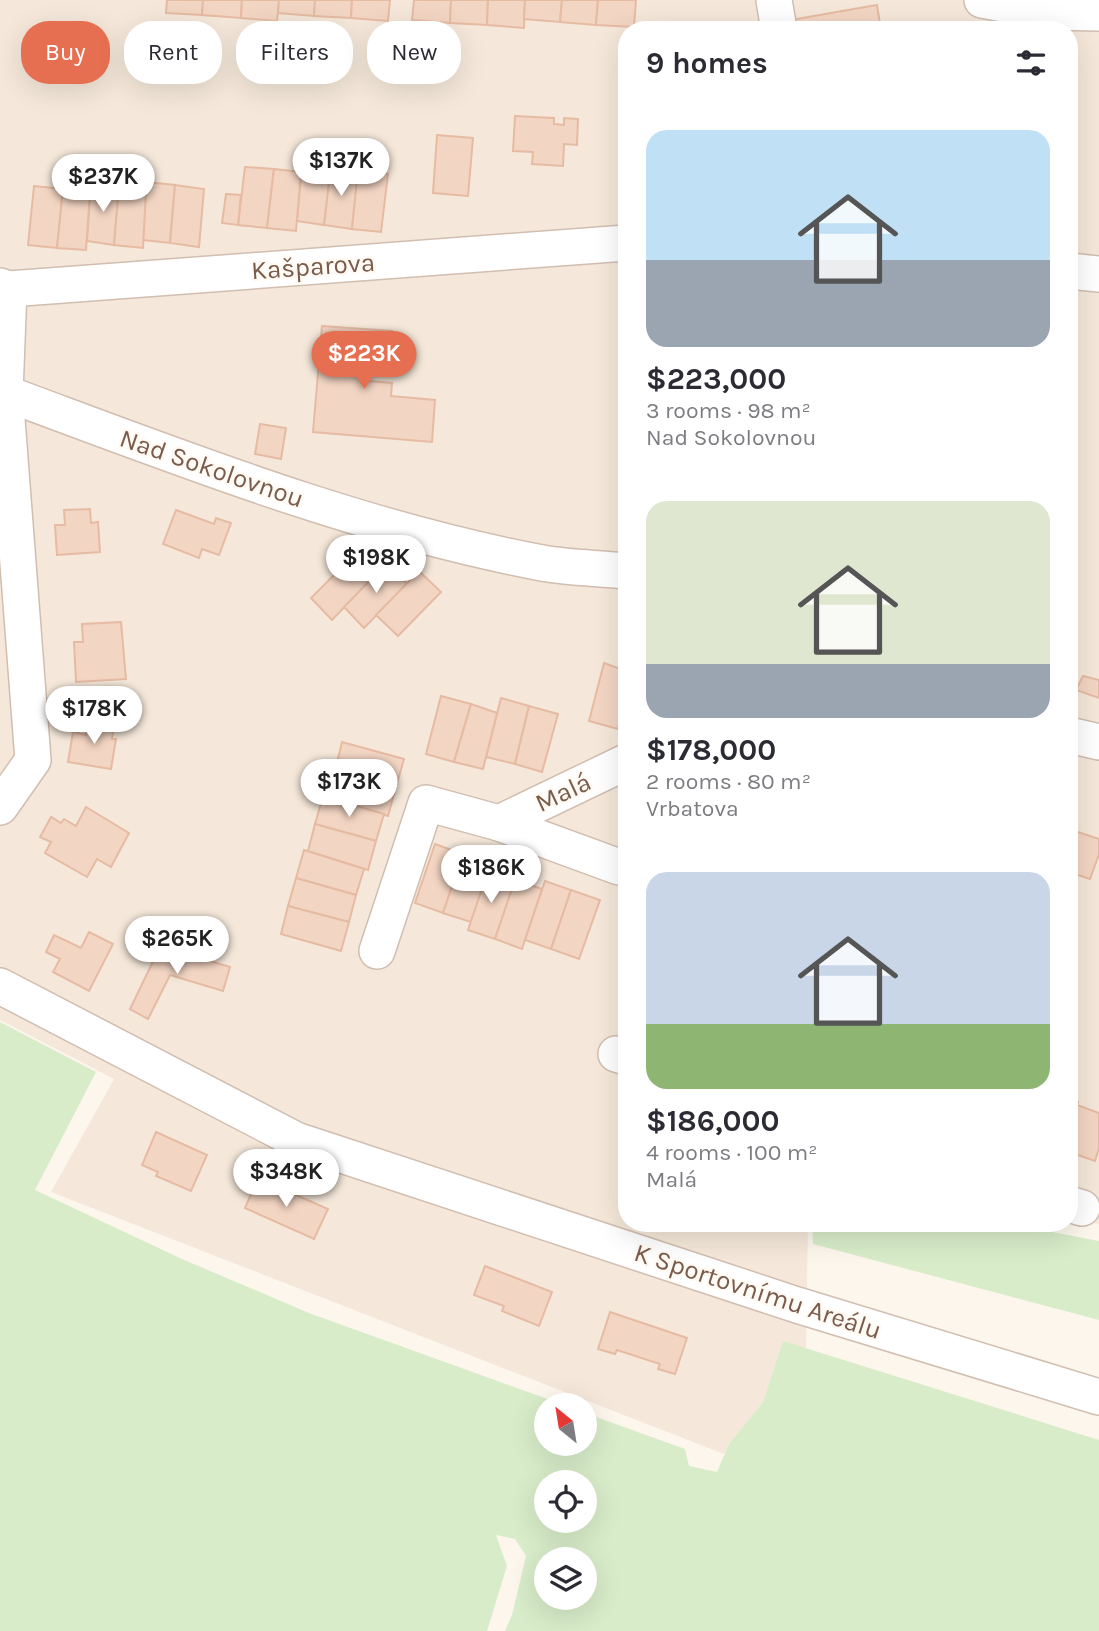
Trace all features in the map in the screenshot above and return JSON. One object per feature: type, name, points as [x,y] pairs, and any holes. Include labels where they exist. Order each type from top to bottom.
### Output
[{"type":"street","points":[[774,0],[778,21]]},
{"type":"street","points":[[982,0],[1046,12],[1099,13]]},
{"type":"street","name":"Kašparova","points":[[5,287],[618,244]]},
{"type":"street","points":[[1078,272],[1099,275]]},
{"type":"street","points":[[0,807],[33,760],[3,393],[5,287]]},
{"type":"street","name":"Nad Sokolovnou","points":[[3,393],[253,484],[377,524],[544,564],[618,570]]},
{"type":"street","points":[[1078,737],[1099,742]]},
{"type":"street","name":"Malá","points":[[499,822],[618,766]]},
{"type":"street","name":"Malá","points":[[376,951],[426,803],[499,822],[618,867]]},
{"type":"street","name":"K Sportovnímu Areálu","points":[[0,986],[296,1140],[797,1305],[1099,1397]]},
{"type":"shaded area","points":[[0,0],[1099,0],[1099,1224],[1078,1220],[1078,21],[618,21],[618,1232],[808,1232],[806,1349],[783,1342],[763,1402],[724,1454],[597,1405],[597,1393],[567,1393],[51,1192],[114,1079],[0,1020]]},
{"type":"green space","points":[[0,1022],[96,1072],[35,1190],[182,1259],[309,1313],[534,1394],[534,1456],[597,1456],[597,1417],[685,1449],[689,1466],[717,1472],[729,1444],[763,1402],[783,1341],[1099,1440],[1099,1631],[505,1631],[512,1615],[526,1556],[515,1539],[496,1535],[507,1566],[487,1631],[0,1631]]},
{"type":"green space","points":[[812,1232],[1052,1232],[1099,1241],[1099,1320],[813,1244]]},
{"type":"building","points":[[167,0],[203,0],[202,15],[166,13]]},
{"type":"building","points":[[203,0],[242,0],[241,18],[202,15]]},
{"type":"building","points":[[242,0],[279,0],[277,21],[241,18]]},
{"type":"building","points":[[279,0],[315,0],[314,16],[278,13]]},
{"type":"building","points":[[315,0],[352,0],[351,18],[314,16]]},
{"type":"building","points":[[352,0],[390,0],[388,21],[351,18]]},
{"type":"building","points":[[414,0],[451,0],[450,21],[412,20]]},
{"type":"building","points":[[451,0],[488,0],[487,25],[450,21]]},
{"type":"building","points":[[488,0],[525,0],[524,28],[487,25]]},
{"type":"building","points":[[525,0],[562,0],[560,22],[524,19]]},
{"type":"building","points":[[562,0],[598,0],[596,25],[560,22]]},
{"type":"building","points":[[598,0],[636,0],[634,21],[618,21],[618,26],[596,25]]},
{"type":"building","points":[[877,5],[880,21],[785,21]]},
{"type":"building","points":[[515,116],[554,118],[554,124],[564,125],[564,118],[578,119],[577,145],[564,144],[563,166],[532,164],[533,152],[513,151]]},
{"type":"building","points":[[437,135],[473,138],[468,196],[433,193]]},
{"type":"building","points":[[302,164],[331,167],[324,225],[297,221]]},
{"type":"building","points":[[245,167],[274,169],[267,228],[238,225]]},
{"type":"building","points":[[331,167],[358,170],[352,229],[324,225]]},
{"type":"building","points":[[274,169],[301,172],[296,231],[267,228]]},
{"type":"building","points":[[358,170],[388,174],[381,232],[352,229]]},
{"type":"building","points":[[146,182],[175,185],[170,243],[143,240]]},
{"type":"building","points":[[91,183],[119,186],[114,245],[87,241]]},
{"type":"building","points":[[175,185],[204,189],[199,247],[170,243]]},
{"type":"building","points":[[34,186],[63,189],[57,248],[28,245]]},
{"type":"building","points":[[119,186],[146,190],[143,248],[114,245]]},
{"type":"building","points":[[63,189],[90,192],[86,250],[57,248]]},
{"type":"building","points":[[226,194],[241,195],[238,225],[222,223]]},
{"type":"building","points":[[322,326],[392,331],[389,362],[370,360],[369,381],[392,383],[391,396],[435,400],[432,442],[313,432]]},
{"type":"building","points":[[260,424],[286,428],[281,459],[255,454]]},
{"type":"building","points":[[90,509],[91,523],[98,522],[100,552],[57,555],[55,525],[65,525],[64,510]]},
{"type":"building","points":[[176,510],[214,524],[216,518],[231,523],[219,555],[202,549],[199,558],[163,544]]},
{"type":"building","points":[[354,555],[374,576],[332,620],[311,598]]},
{"type":"building","points":[[387,563],[407,584],[364,628],[344,607]]},
{"type":"building","points":[[419,571],[441,592],[398,636],[376,615]]},
{"type":"building","points":[[121,622],[126,679],[76,682],[74,642],[83,642],[82,624]]},
{"type":"building","points":[[604,663],[618,668],[618,729],[589,721]]},
{"type":"building","points":[[1083,676],[1099,680],[1099,698],[1078,691]]},
{"type":"building","points":[[441,696],[471,704],[454,762],[426,754]]},
{"type":"building","points":[[501,698],[529,706],[515,764],[486,757]]},
{"type":"building","points":[[471,704],[497,713],[483,769],[454,762]]},
{"type":"building","points":[[529,706],[558,714],[542,772],[515,764]]},
{"type":"building","points":[[88,720],[114,725],[112,739],[116,739],[111,769],[68,762],[73,732],[86,735]]},
{"type":"building","points":[[342,742],[404,759],[396,787],[335,771]]},
{"type":"building","points":[[335,771],[396,787],[388,816],[327,797]]},
{"type":"building","points":[[323,796],[384,814],[376,841],[315,824]]},
{"type":"building","points":[[86,807],[129,833],[111,867],[97,859],[87,877],[45,853],[51,842],[40,837],[51,817],[61,823],[64,819],[76,826]]},
{"type":"building","points":[[315,824],[376,841],[368,870],[308,851]]},
{"type":"building","points":[[1078,832],[1099,839],[1099,854],[1090,879],[1078,875]]},
{"type":"building","points":[[435,844],[463,854],[443,913],[415,903]]},
{"type":"building","points":[[304,850],[364,869],[356,895],[296,878]]},
{"type":"building","points":[[463,854],[491,863],[471,922],[443,913]]},
{"type":"building","points":[[488,871],[515,880],[495,939],[468,930]]},
{"type":"building","points":[[296,878],[356,895],[349,922],[288,906]]},
{"type":"building","points":[[515,880],[542,889],[522,949],[495,939]]},
{"type":"building","points":[[545,881],[571,890],[551,949],[525,940]]},
{"type":"building","points":[[571,890],[600,900],[579,959],[551,949]]},
{"type":"building","points":[[288,906],[349,922],[341,951],[281,934]]},
{"type":"building","points":[[89,932],[113,944],[89,991],[53,972],[60,959],[46,952],[54,935],[81,948]]},
{"type":"building","points":[[160,947],[175,951],[178,947],[208,956],[206,960],[230,967],[223,991],[170,975],[148,1019],[130,1009]]},
{"type":"building","points":[[1078,1105],[1099,1113],[1099,1148],[1095,1161],[1078,1155]]},
{"type":"building","points":[[156,1132],[207,1155],[191,1191],[156,1176],[158,1172],[142,1165]]},
{"type":"building","points":[[258,1178],[328,1209],[314,1239],[245,1208]]},
{"type":"building","points":[[485,1266],[552,1292],[539,1326],[502,1311],[504,1306],[474,1295]]},
{"type":"building","points":[[610,1312],[687,1338],[675,1374],[658,1369],[660,1364],[617,1350],[615,1354],[598,1349]]}]
